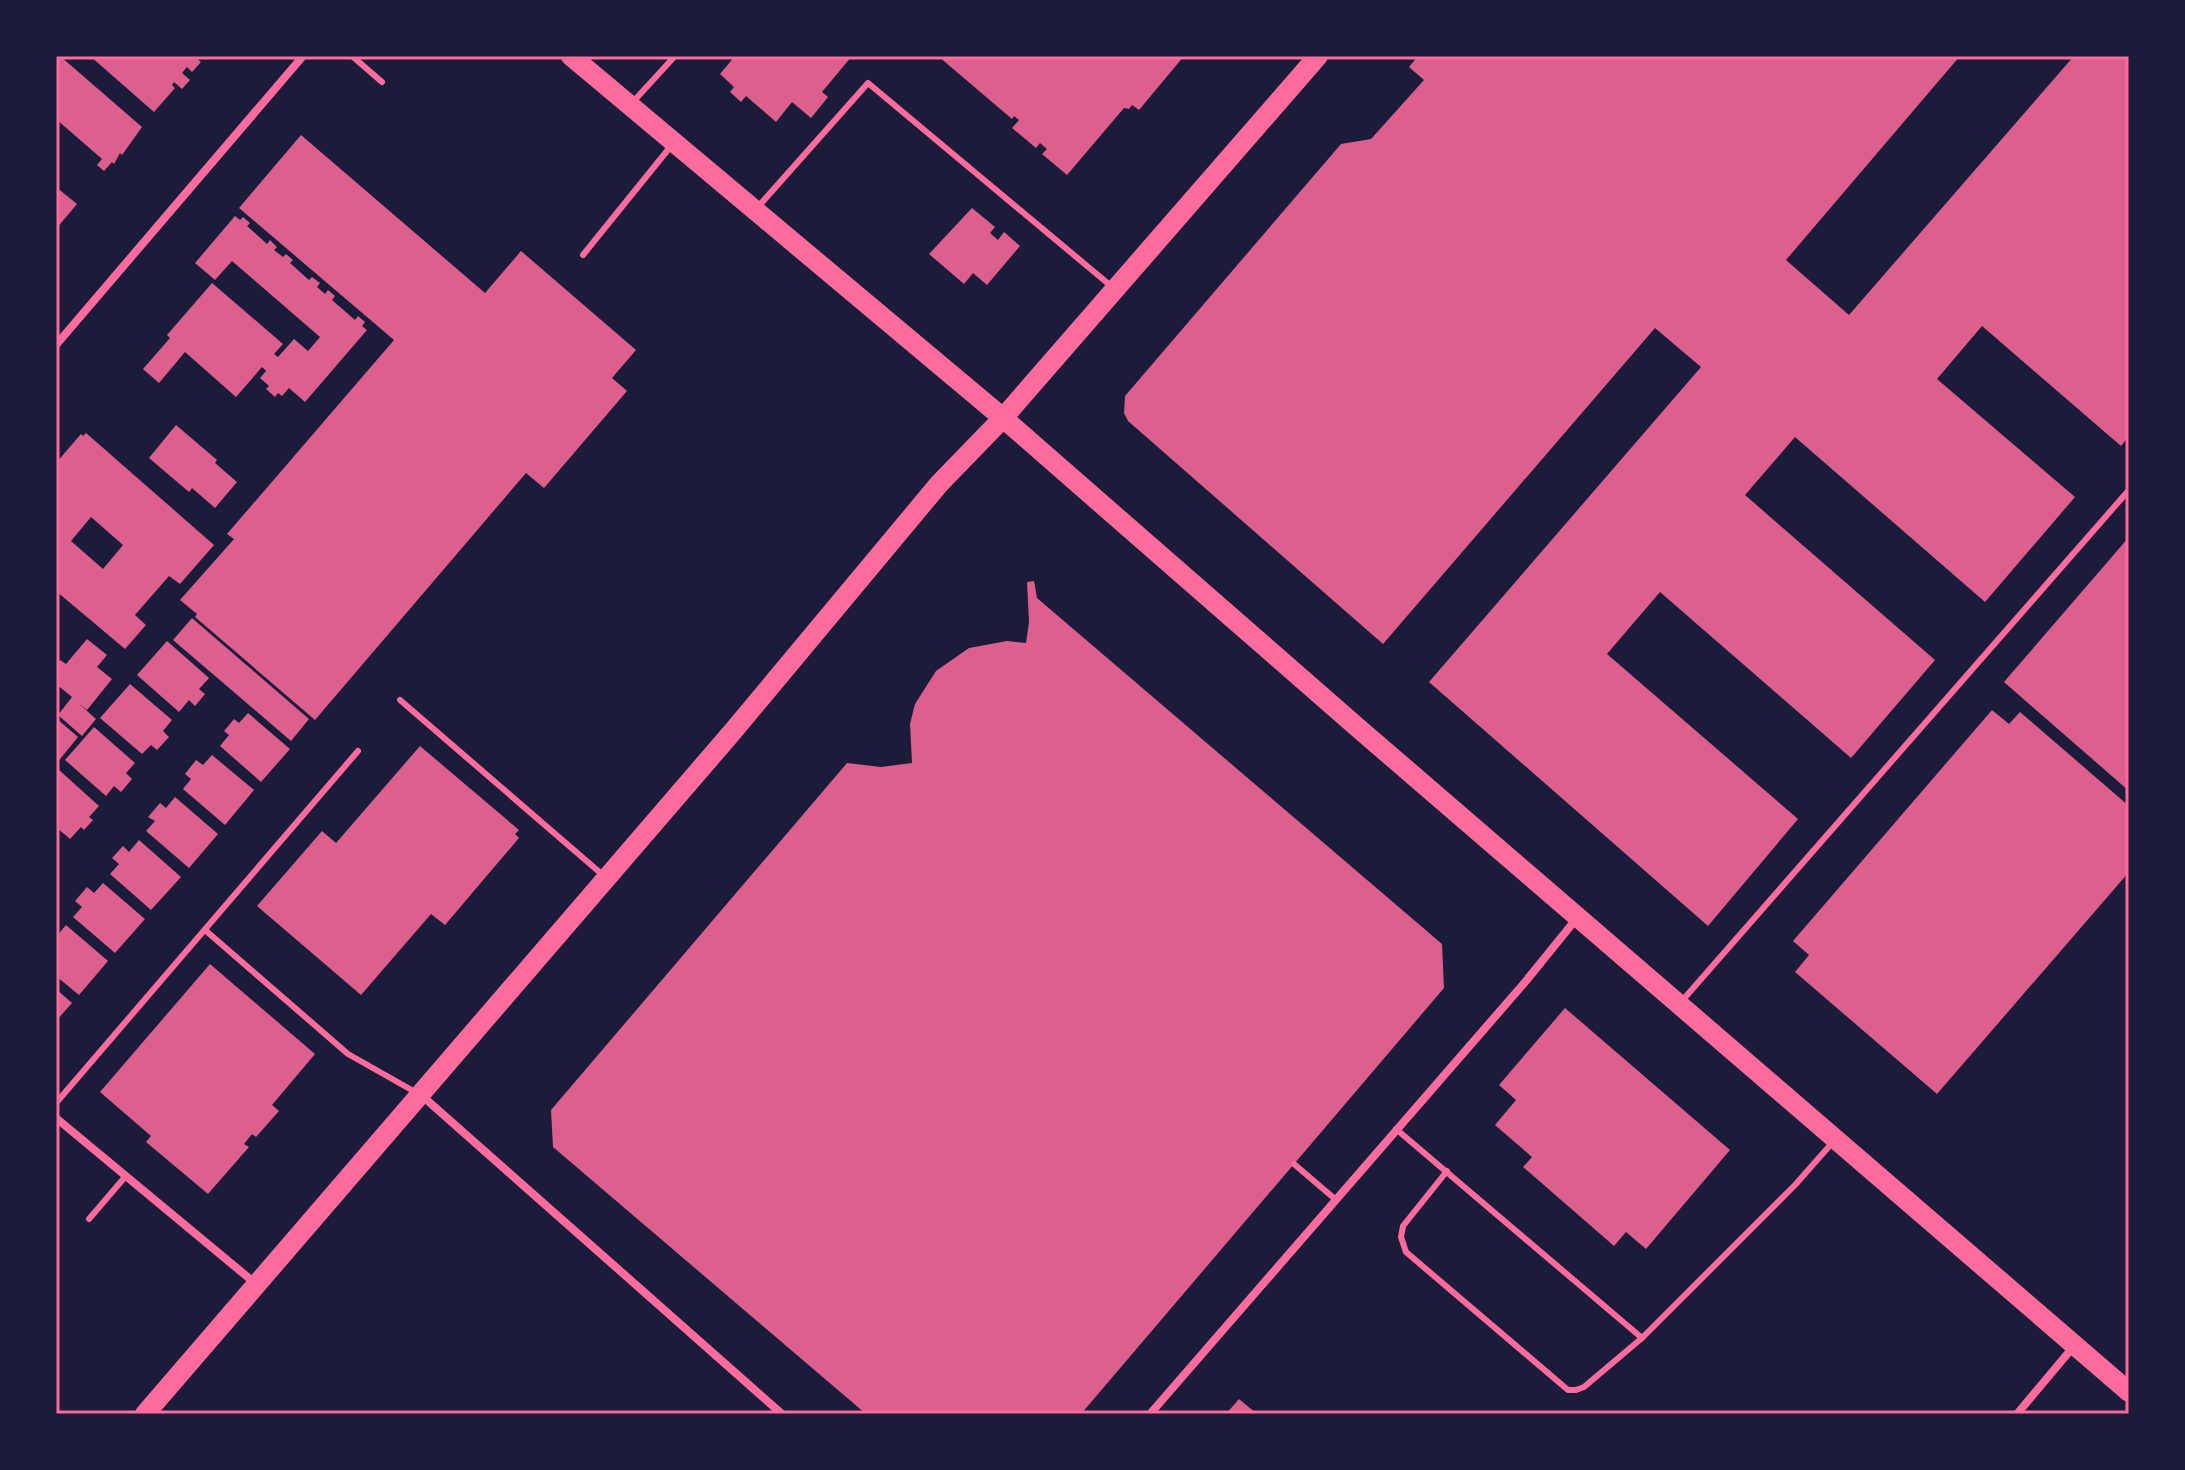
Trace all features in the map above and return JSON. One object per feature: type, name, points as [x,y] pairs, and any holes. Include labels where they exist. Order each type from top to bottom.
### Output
[{"type":"main road","points":[[571,56],[1003,418],[2129,1392]]},
{"type":"main road","points":[[145,1414],[607,878],[939,484],[1003,418],[1318,56]]},
{"type":"street","points":[[56,345],[303,56]]},
{"type":"street","points":[[1150,1414],[1526,981],[1577,917]]},
{"type":"street","points":[[420,1094],[782,1414]]},
{"type":"street","points":[[56,1118],[256,1285]]},
{"type":"street","points":[[2017,1414],[2074,1346]]},
{"type":"lane","points":[[352,56],[382,82]]},
{"type":"lane","points":[[630,105],[675,56]]},
{"type":"lane","points":[[754,210],[868,83],[1114,289]]},
{"type":"lane","points":[[583,255],[674,142]]},
{"type":"lane","points":[[1679,1005],[2129,490]]},
{"type":"lane","points":[[400,700],[607,878]]},
{"type":"lane","points":[[56,1103],[358,751]]},
{"type":"lane","points":[[205,930],[348,1054],[420,1094]]},
{"type":"lane","points":[[1396,1129],[1642,1338]]},
{"type":"lane","points":[[1447,1171],[1403,1226],[1401,1237],[1406,1252],[1568,1390],[1576,1390],[1584,1387],[1642,1338],[1836,1140]]},
{"type":"lane","points":[[1294,1164],[1335,1199]]},
{"type":"lane","points":[[89,1219],[125,1177]]},
{"type":"building","points":[[56,56],[60,56],[142,127],[122,155],[120,153],[114,164],[112,162],[104,171],[97,165],[102,159],[56,119]]},
{"type":"building","points":[[90,56],[194,56],[201,62],[192,72],[187,67],[182,73],[190,80],[182,89],[174,82],[172,85],[175,88],[154,112]]},
{"type":"building","points":[[735,56],[852,56],[822,92],[828,97],[811,118],[792,102],[776,122],[746,96],[741,102],[730,92],[734,87],[720,74]]},
{"type":"building","points":[[938,56],[1184,56],[1139,110],[1132,105],[1129,109],[1124,108],[1067,175],[1042,154],[1047,149],[1040,143],[1036,148],[1012,128],[1019,120],[1014,116],[1012,119]]},
{"type":"building","points":[[1418,56],[1960,56],[1786,260],[1849,315],[2074,56],[2129,56],[2129,436],[2121,446],[1982,326],[1937,379],[2075,497],[1985,602],[1795,437],[1745,495],[1935,660],[1851,758],[1660,592],[1607,654],[1798,819],[1708,926],[1429,682],[1701,367],[1655,328],[1383,644],[1128,421],[1124,413],[1125,396],[1341,144],[1371,139],[1424,80],[1409,67]]},
{"type":"building","points":[[301,135],[485,293],[521,251],[636,350],[612,378],[627,391],[544,488],[526,473],[315,720],[195,617],[197,614],[180,600],[234,539],[227,534],[394,340],[239,208]]},
{"type":"building","points":[[56,187],[77,204],[56,229]]},
{"type":"building","points":[[972,208],[995,227],[990,233],[998,240],[1004,232],[1020,246],[987,285],[973,273],[964,284],[929,254]]},
{"type":"building","points":[[235,216],[240,220],[243,217],[250,223],[247,226],[267,244],[270,240],[277,247],[274,250],[293,260],[290,263],[309,280],[312,277],[320,283],[317,287],[325,294],[328,290],[335,296],[332,300],[355,320],[358,316],[365,322],[362,326],[367,330],[305,402],[289,388],[282,396],[278,393],[275,397],[260,378],[266,371],[262,367],[236,397],[185,352],[159,383],[143,369],[170,338],[167,335],[212,283],[283,344],[274,354],[278,357],[294,339],[308,351],[320,337],[232,261],[215,280],[195,263]]},
{"type":"building","points":[[176,425],[217,460],[215,463],[237,482],[215,508],[192,488],[189,492],[149,458]]},
{"type":"building","points":[[86,433],[214,545],[180,584],[169,576],[135,615],[146,625],[125,649],[56,591],[56,463],[81,434]],"holes":[[[91,517],[123,545],[103,569],[71,541]]]},
{"type":"building","points":[[2129,537],[2129,791],[2004,682]]},
{"type":"building","points":[[1034,581],[1037,598],[1442,944],[1444,988],[1081,1414],[866,1414],[553,1147],[551,1110],[847,763],[881,767],[912,763],[910,724],[915,704],[936,671],[969,648],[1007,641],[1026,643],[1029,622],[1027,582]]},
{"type":"building","points":[[192,618],[309,719],[291,741],[173,640]]},
{"type":"building","points":[[87,639],[107,655],[97,667],[112,679],[87,710],[77,702],[96,719],[82,736],[58,715],[72,697],[56,684],[56,665],[60,660],[66,664]]},
{"type":"building","points":[[167,641],[209,678],[199,689],[205,694],[195,706],[189,700],[179,712],[137,675]]},
{"type":"building","points":[[130,684],[172,720],[163,731],[169,737],[157,750],[151,745],[142,754],[100,718]]},
{"type":"building","points":[[1992,710],[2009,724],[2020,712],[2129,806],[2129,872],[1937,1094],[1795,972],[1809,955],[1793,941]]},
{"type":"building","points":[[248,713],[290,749],[261,782],[220,746],[229,735],[224,731],[234,719],[239,723]]},
{"type":"building","points":[[56,718],[78,737],[56,764]]},
{"type":"building","points":[[94,727],[135,763],[126,773],[132,779],[121,792],[114,786],[106,796],[65,760]]},
{"type":"building","points":[[420,746],[519,830],[515,834],[519,838],[445,925],[431,914],[361,995],[257,906],[322,831],[336,843]]},
{"type":"building","points":[[212,755],[254,790],[225,825],[183,789],[191,779],[185,774],[196,760],[203,765]]},
{"type":"building","points":[[58,769],[99,806],[89,817],[93,820],[70,839],[56,827]]},
{"type":"building","points":[[175,797],[218,834],[189,868],[146,831],[155,821],[148,817],[160,803],[166,808]]},
{"type":"building","points":[[139,840],[181,877],[151,910],[110,874],[119,864],[112,858],[123,846],[129,852]]},
{"type":"building","points":[[103,883],[145,919],[115,953],[73,917],[82,907],[75,901],[87,887],[94,893]]},
{"type":"building","points":[[66,925],[108,961],[79,995],[56,976],[56,937]]},
{"type":"building","points":[[210,964],[315,1054],[272,1105],[279,1111],[256,1137],[252,1134],[244,1144],[249,1147],[208,1194],[146,1142],[151,1136],[100,1092]]},
{"type":"building","points":[[56,989],[72,1003],[56,1021]]},
{"type":"building","points":[[1565,1008],[1730,1150],[1646,1249],[1626,1232],[1614,1246],[1523,1167],[1532,1157],[1495,1125],[1516,1100],[1499,1085]]},
{"type":"building","points":[[1239,1399],[1257,1414],[1226,1414]]}]
